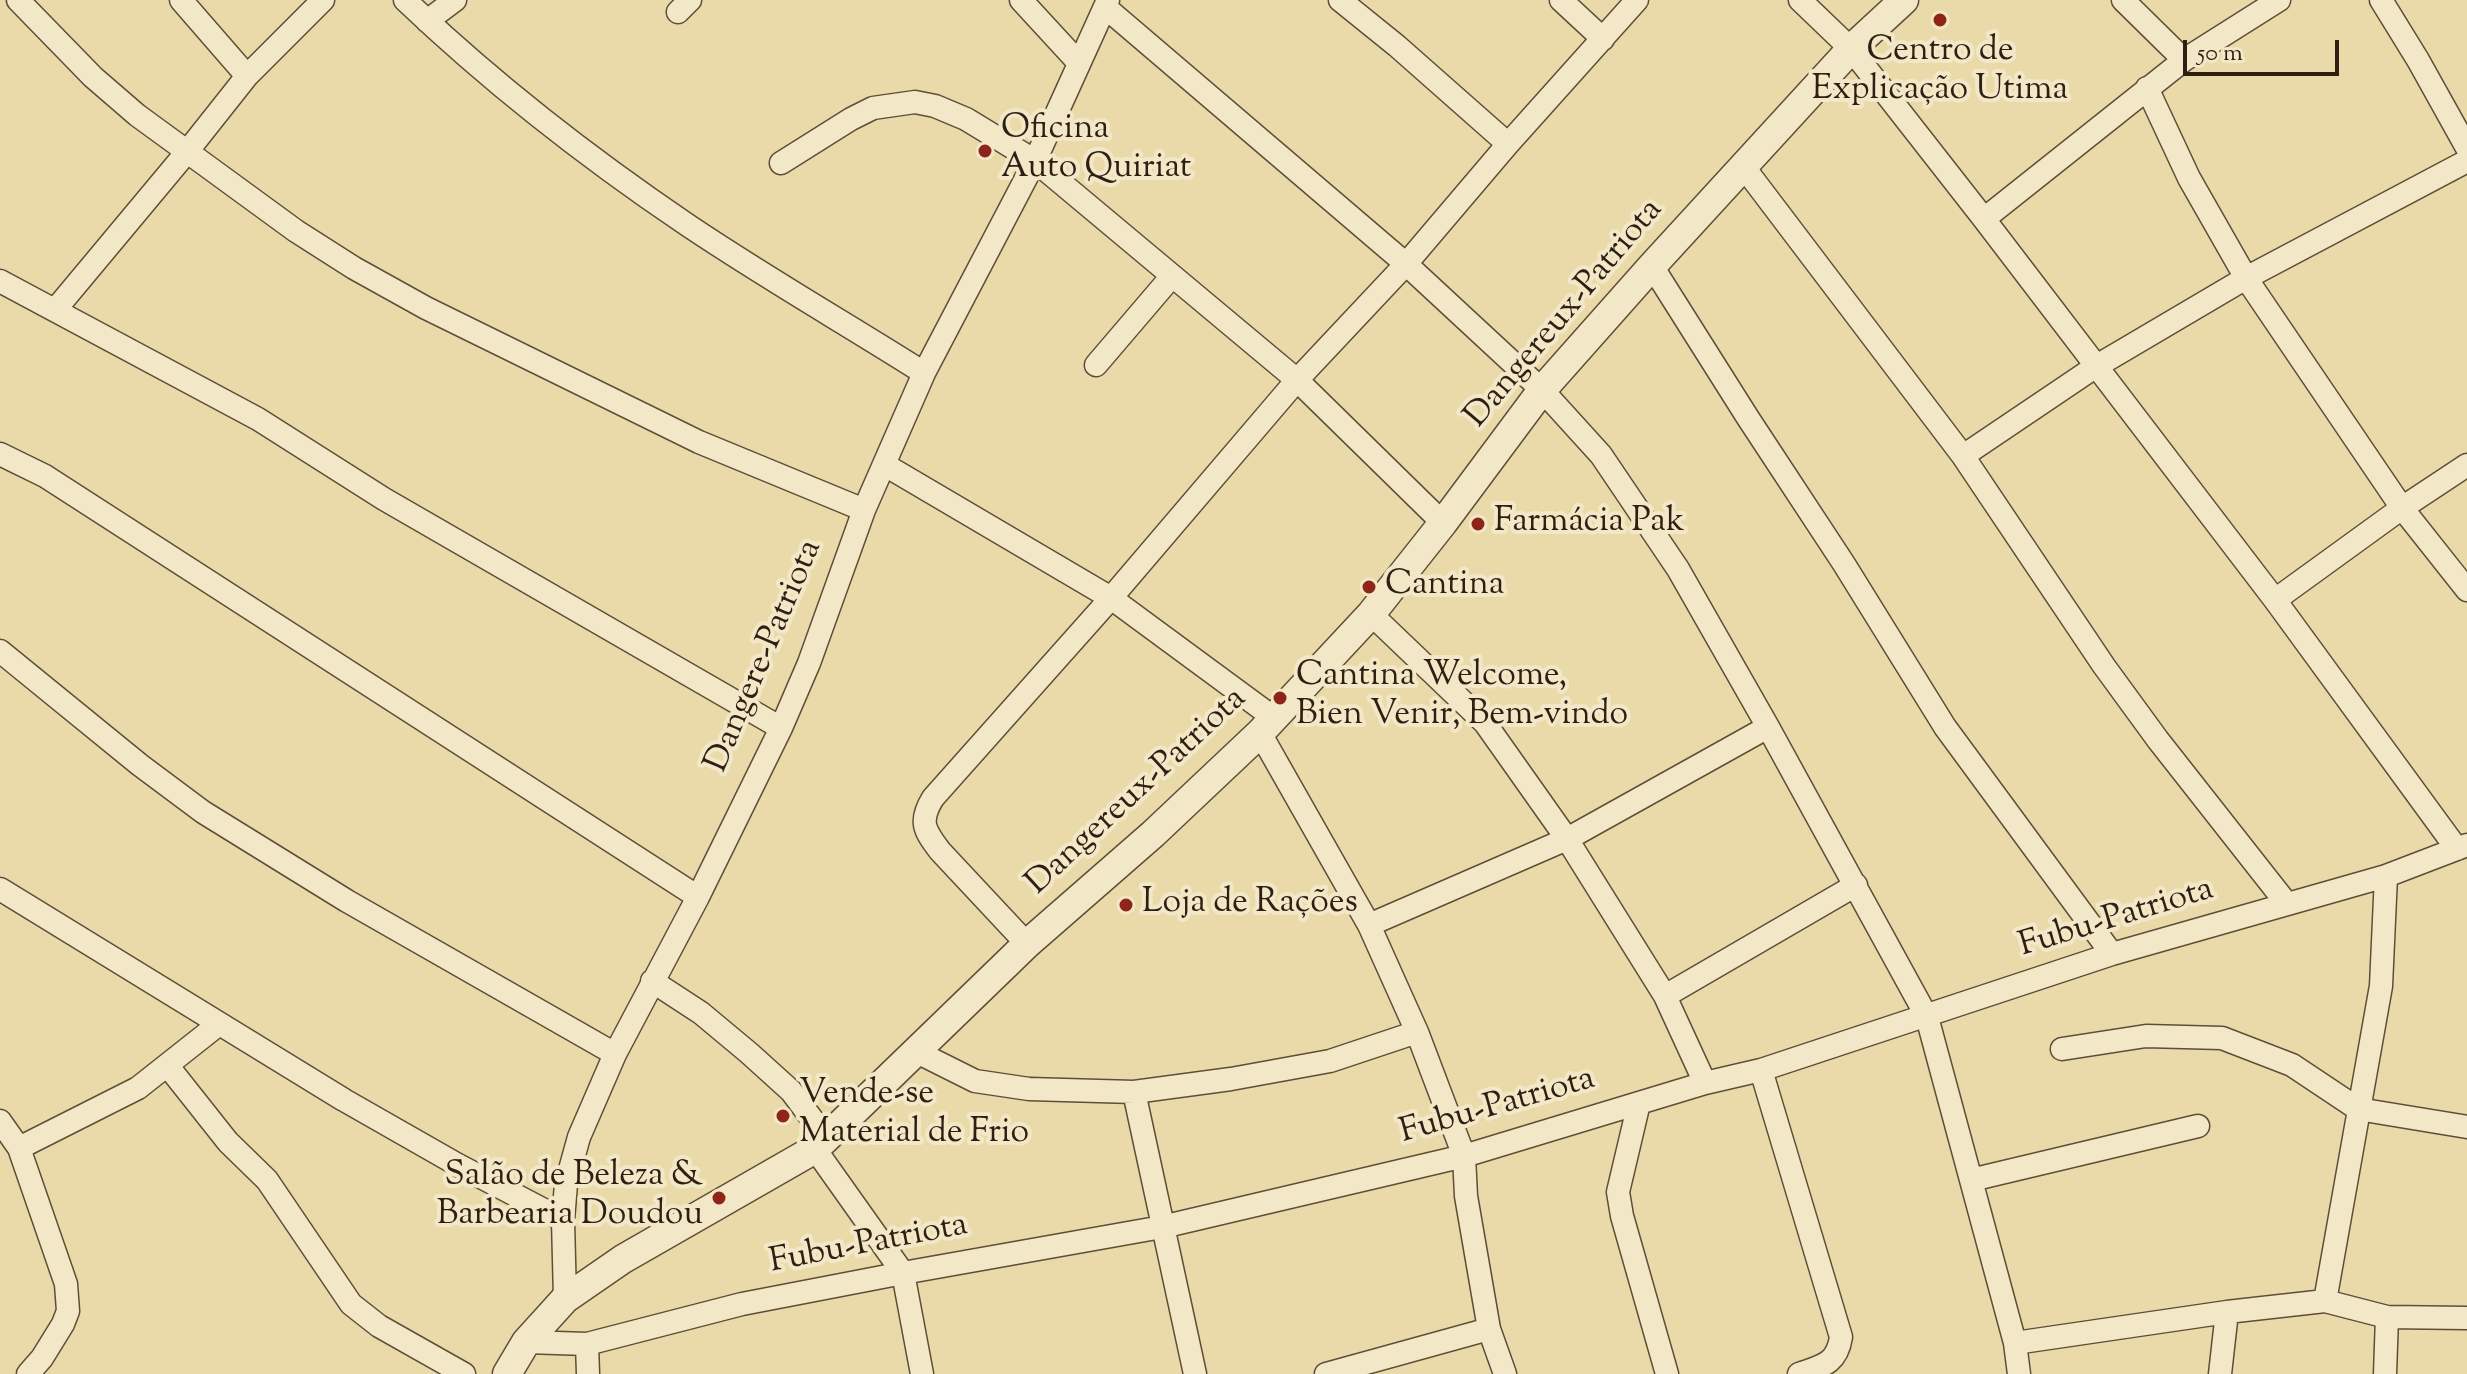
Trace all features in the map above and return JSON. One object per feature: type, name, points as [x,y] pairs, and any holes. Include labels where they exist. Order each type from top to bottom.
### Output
[{"type":"street","points":[[18,0],[93,77],[186,153],[354,268],[426,308],[699,442],[864,510]]},
{"type":"street","points":[[181,0],[247,76]]},
{"type":"street","points":[[55,310],[247,76],[323,0]]},
{"type":"street","points":[[405,0],[480,69],[574,145],[662,207],[924,373]]},
{"type":"street","points":[[427,21],[455,0]]},
{"type":"street","points":[[1021,0],[1079,63]]},
{"type":"street","points":[[1340,0],[1508,144]]},
{"type":"street","points":[[1561,0],[1603,39]]},
{"type":"street","points":[[1027,944],[928,835],[923,821],[933,798],[1111,598],[1297,380],[1406,264],[1637,0]]},
{"type":"street","points":[[1800,0],[1851,49],[1984,219],[2462,847]]},
{"type":"street","name":"Dangereux-Patriota","points":[[565,1299],[623,1259],[815,1149],[1027,944],[1153,834],[1267,725],[1371,614],[1542,390],[1851,49],[1904,0]]},
{"type":"street","points":[[2123,0],[2184,60]]},
{"type":"street","points":[[1984,219],[2184,60],[2279,0]]},
{"type":"street","points":[[2381,0],[2467,148]]},
{"type":"street","points":[[1107,4],[1406,264],[1542,390],[1590,440],[1666,551],[1768,727],[1927,1017],[2015,1343],[2019,1374]]},
{"type":"street","name":"Dangere-Patriota","points":[[565,1299],[563,1220],[566,1184],[579,1137],[615,1054],[698,897],[781,728],[809,663],[864,510],[924,373],[1035,161],[1107,4]]},
{"type":"street","points":[[2147,88],[2189,178],[2246,278],[2402,508],[2467,590]]},
{"type":"street","points":[[781,163],[873,108],[915,102],[935,106],[966,119],[1035,161],[1297,380],[1443,523]]},
{"type":"street","points":[[1963,456],[2095,367],[2246,278],[2467,161]]},
{"type":"street","points":[[1743,166],[1963,456],[2104,666],[2158,740],[2287,904]]},
{"type":"street","points":[[1652,266],[1945,727],[2112,954]]},
{"type":"street","points":[[1096,365],[1172,276]]},
{"type":"street","points":[[0,281],[247,412],[384,499],[781,728]]},
{"type":"street","points":[[0,454],[45,476],[698,897]]},
{"type":"street","points":[[885,465],[1111,598],[1267,725],[1369,925],[1417,1032],[1464,1156],[1466,1196],[1489,1329],[1505,1374]]},
{"type":"street","points":[[2275,600],[2467,465]]},
{"type":"street","points":[[1371,614],[1485,723],[1567,839],[1665,996],[1705,1083]]},
{"type":"street","points":[[0,651],[203,812],[347,901],[615,1054]]},
{"type":"street","points":[[1369,925],[1567,839],[1768,727]]},
{"type":"street","name":"Fubu-Patriota","points":[[526,1342],[587,1344],[742,1304],[1162,1227],[1464,1156],[1705,1083],[1761,1070],[2112,954],[2386,876],[2462,847]]},
{"type":"street","points":[[2325,1301],[2381,986],[2386,876]]},
{"type":"street","points":[[1665,996],[1856,885]]},
{"type":"street","points":[[0,889],[219,1024],[446,1158],[563,1220]]},
{"type":"street","points":[[652,981],[701,1013],[791,1091],[815,1123],[815,1149],[903,1273],[922,1374]]},
{"type":"street","points":[[19,1148],[138,1088],[219,1024]]},
{"type":"street","points":[[917,1052],[975,1081],[1029,1089],[1134,1092],[1330,1061],[1417,1032]]},
{"type":"street","points":[[2062,1049],[2146,1036],[2222,1038],[2292,1065],[2358,1109],[2467,1127]]},
{"type":"street","points":[[167,1065],[228,1142],[267,1180],[351,1304],[379,1326],[464,1374]]},
{"type":"street","points":[[1761,1070],[1841,1337],[1839,1350],[1832,1359],[1799,1374]]},
{"type":"street","points":[[1134,1092],[1195,1374]]},
{"type":"street","points":[[1639,1103],[1623,1160],[1618,1192],[1667,1374]]},
{"type":"street","points":[[1,1123],[19,1148],[66,1284],[68,1311],[56,1335],[28,1374]]},
{"type":"street","points":[[1971,1180],[2198,1126]]},
{"type":"street","points":[[507,1374],[526,1342],[565,1299]]},
{"type":"street","points":[[2015,1343],[2325,1301],[2387,1317],[2467,1318]]},
{"type":"street","points":[[2220,1374],[2227,1312]]},
{"type":"street","points":[[2385,1374],[2387,1317]]},
{"type":"street","points":[[1326,1374],[1489,1329]]},
{"type":"street","points":[[587,1344],[588,1374]]},
{"type":"place","name":"Centro de Explicação Utima","points":[[1940,20]]},
{"type":"place","name":"Oficina Auto Quiriat","points":[[985,151]]},
{"type":"place","name":"Farmácia Pak","points":[[1478,524]]},
{"type":"place","name":"Cantina","points":[[1369,587]]},
{"type":"place","name":"Cantina Welcome, Bien Venir, Bem-vindo","points":[[1280,698]]},
{"type":"place","name":"Loja de Rações","points":[[1126,905]]},
{"type":"place","name":"Vende-se Material de Frio","points":[[783,1116]]},
{"type":"place","name":"Salão de Beleza & Barbearia Doudou","points":[[719,1198]]}]
